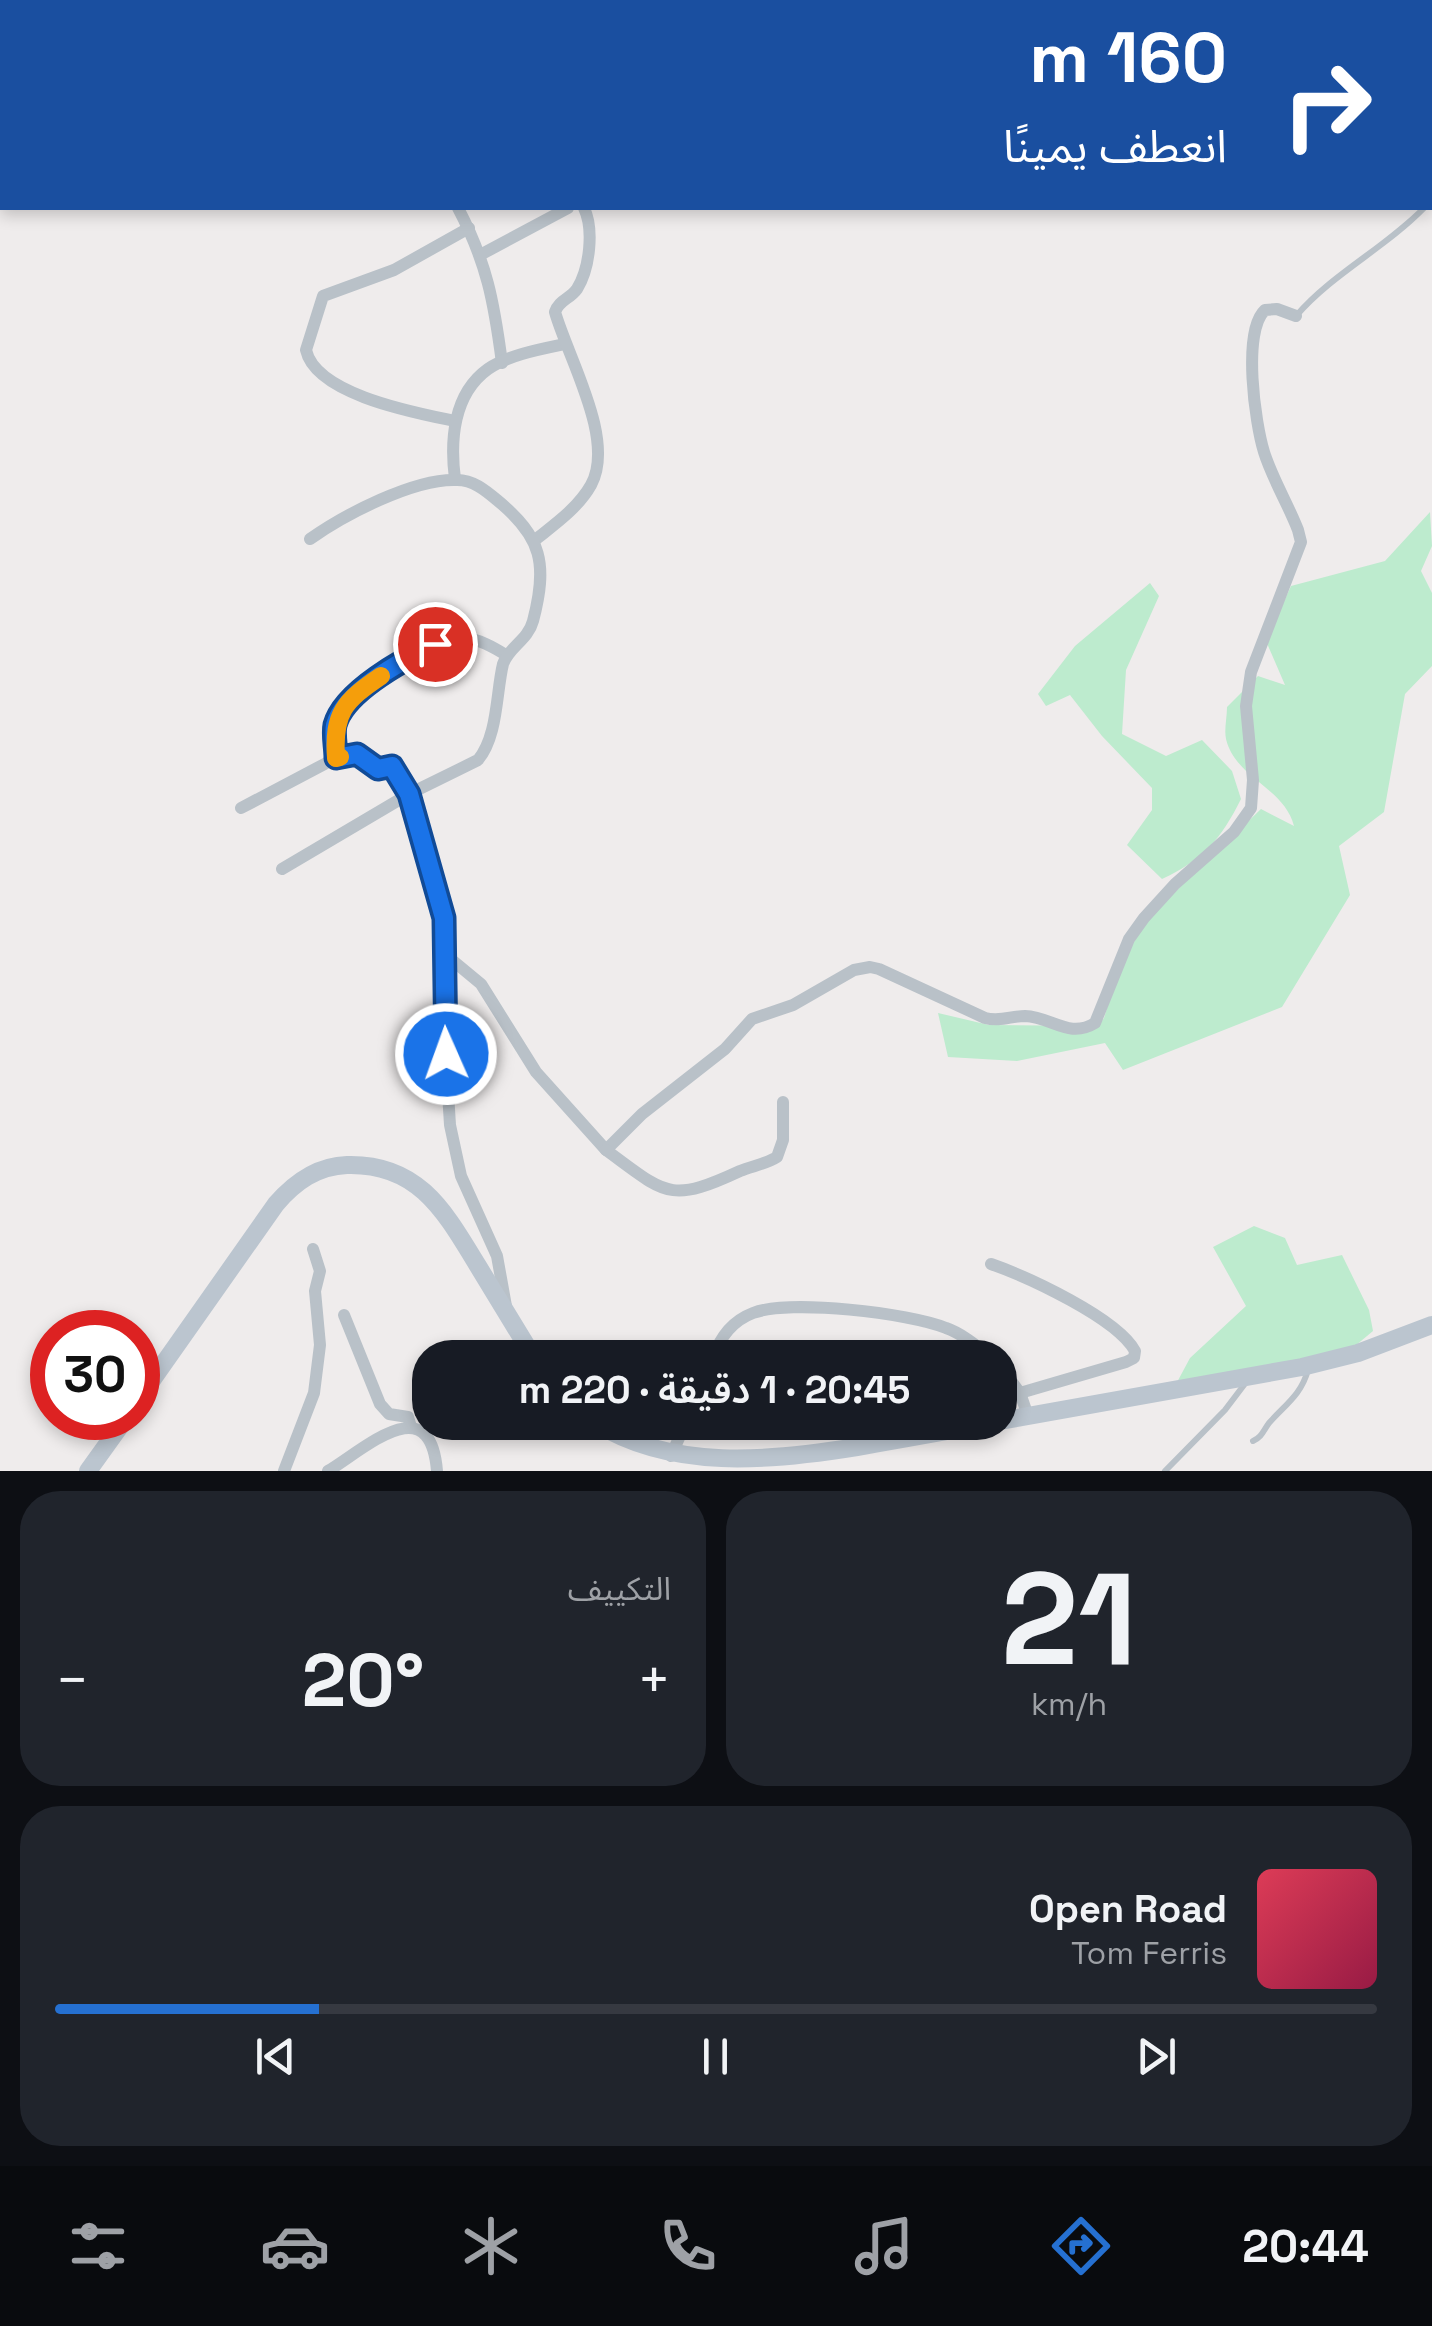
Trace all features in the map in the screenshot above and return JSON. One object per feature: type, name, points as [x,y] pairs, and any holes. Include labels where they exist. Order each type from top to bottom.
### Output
[{"type":"main road","points":[[160,1369],[276,1204],[304,1178],[338,1166],[374,1166],[393,1171],[428,1194],[456,1230],[523,1340]]},
{"type":"main road","points":[[1017,1418],[1310,1365],[1358,1353],[1432,1325]]},
{"type":"main road","points":[[88,1471],[110,1440]]},
{"type":"main road","points":[[628,1440],[702,1466],[780,1460],[894,1440]]},
{"type":"street","points":[[459,210],[480,255],[495,306],[502,364]]},
{"type":"street","points":[[480,255],[564,210]]},
{"type":"street","points":[[535,540],[581,499],[598,468],[594,428],[555,312],[559,303],[577,289],[584,272],[590,233],[585,210]]},
{"type":"street","points":[[455,421],[369,398],[340,385],[311,364],[306,356],[306,343],[323,296],[394,270],[469,228]]},
{"type":"street","points":[[606,1150],[642,1114],[715,1058],[752,1019],[793,1005],[862,967],[880,969],[997,1021],[1022,1016],[1078,1030],[1096,1023],[1130,939],[1144,918],[1175,884],[1234,832],[1250,808],[1254,780],[1246,706],[1252,672],[1300,542],[1265,456],[1252,368],[1252,334],[1265,310],[1276,309],[1296,316]]},
{"type":"street","points":[[454,480],[455,421],[476,383],[489,368],[565,344]]},
{"type":"street","points":[[282,869],[409,794],[469,766],[484,753],[506,655],[525,639],[540,581],[535,540],[510,511],[470,482],[430,484],[369,505],[340,518],[310,539]]},
{"type":"street","points":[[336,758],[334,733],[342,711],[372,682],[417,653],[452,638],[466,638],[506,655]]},
{"type":"street","points":[[240,808],[336,758],[357,754],[378,769],[392,766],[409,794],[444,918],[444,1028],[450,1124],[461,1176],[501,1269],[506,1313]]},
{"type":"street","points":[[446,955],[481,984],[536,1072],[606,1150],[658,1188],[701,1190],[777,1157],[783,1140],[784,1102]]},
{"type":"street","points":[[284,1471],[314,1393],[320,1345],[315,1291],[320,1271],[313,1248]]},
{"type":"street","points":[[991,1264],[1060,1294],[1121,1335],[1136,1351],[1134,1358],[1126,1362],[1020,1393]]},
{"type":"street","points":[[721,1340],[737,1322],[756,1312],[786,1308],[831,1309],[933,1324],[968,1340]]},
{"type":"street","points":[[344,1315],[380,1404],[390,1414],[408,1417],[411,1426]]},
{"type":"street","points":[[1017,1389],[1028,1416]]},
{"type":"street","points":[[328,1471],[394,1430],[411,1426],[430,1440],[437,1471]]},
{"type":"street","points":[[670,1456],[678,1440]]},
{"type":"lane","points":[[1296,316],[1309,300],[1422,210]]},
{"type":"lane","points":[[1252,1442],[1302,1390],[1310,1365]]},
{"type":"lane","points":[[1165,1471],[1225,1410],[1251,1376]]},
{"type":"green space","points":[[1430,512],[1432,546],[1421,571],[1432,593],[1432,666],[1405,694],[1384,812],[1339,846],[1350,895],[1282,1007],[1123,1070],[1105,1043],[1017,1061],[948,1057],[938,1013],[989,1025],[1098,1026],[1119,969],[1146,920],[1261,809],[1294,826],[1281,802],[1231,753],[1225,735],[1227,707],[1258,676],[1285,685],[1266,641],[1291,586],[1385,561]]},
{"type":"green space","points":[[1150,583],[1159,596],[1126,670],[1122,734],[1166,756],[1202,740],[1232,771],[1241,799],[1209,847],[1162,879],[1127,845],[1152,810],[1152,788],[1102,736],[1070,695],[1046,706],[1038,694],[1075,646]]},
{"type":"green space","points":[[1254,1226],[1285,1238],[1297,1265],[1342,1255],[1369,1310],[1373,1331],[1355,1346],[1175,1386],[1190,1358],[1246,1306],[1213,1247]]},
{"type":"slow traffic","points":[[340,757],[336,758],[336,722],[353,698],[381,676]]},
{"type":"route","points":[[435,644],[396,666],[353,698],[336,722],[334,733],[336,758],[357,754],[378,769],[392,766],[409,794],[444,918],[446,1054]]}]
